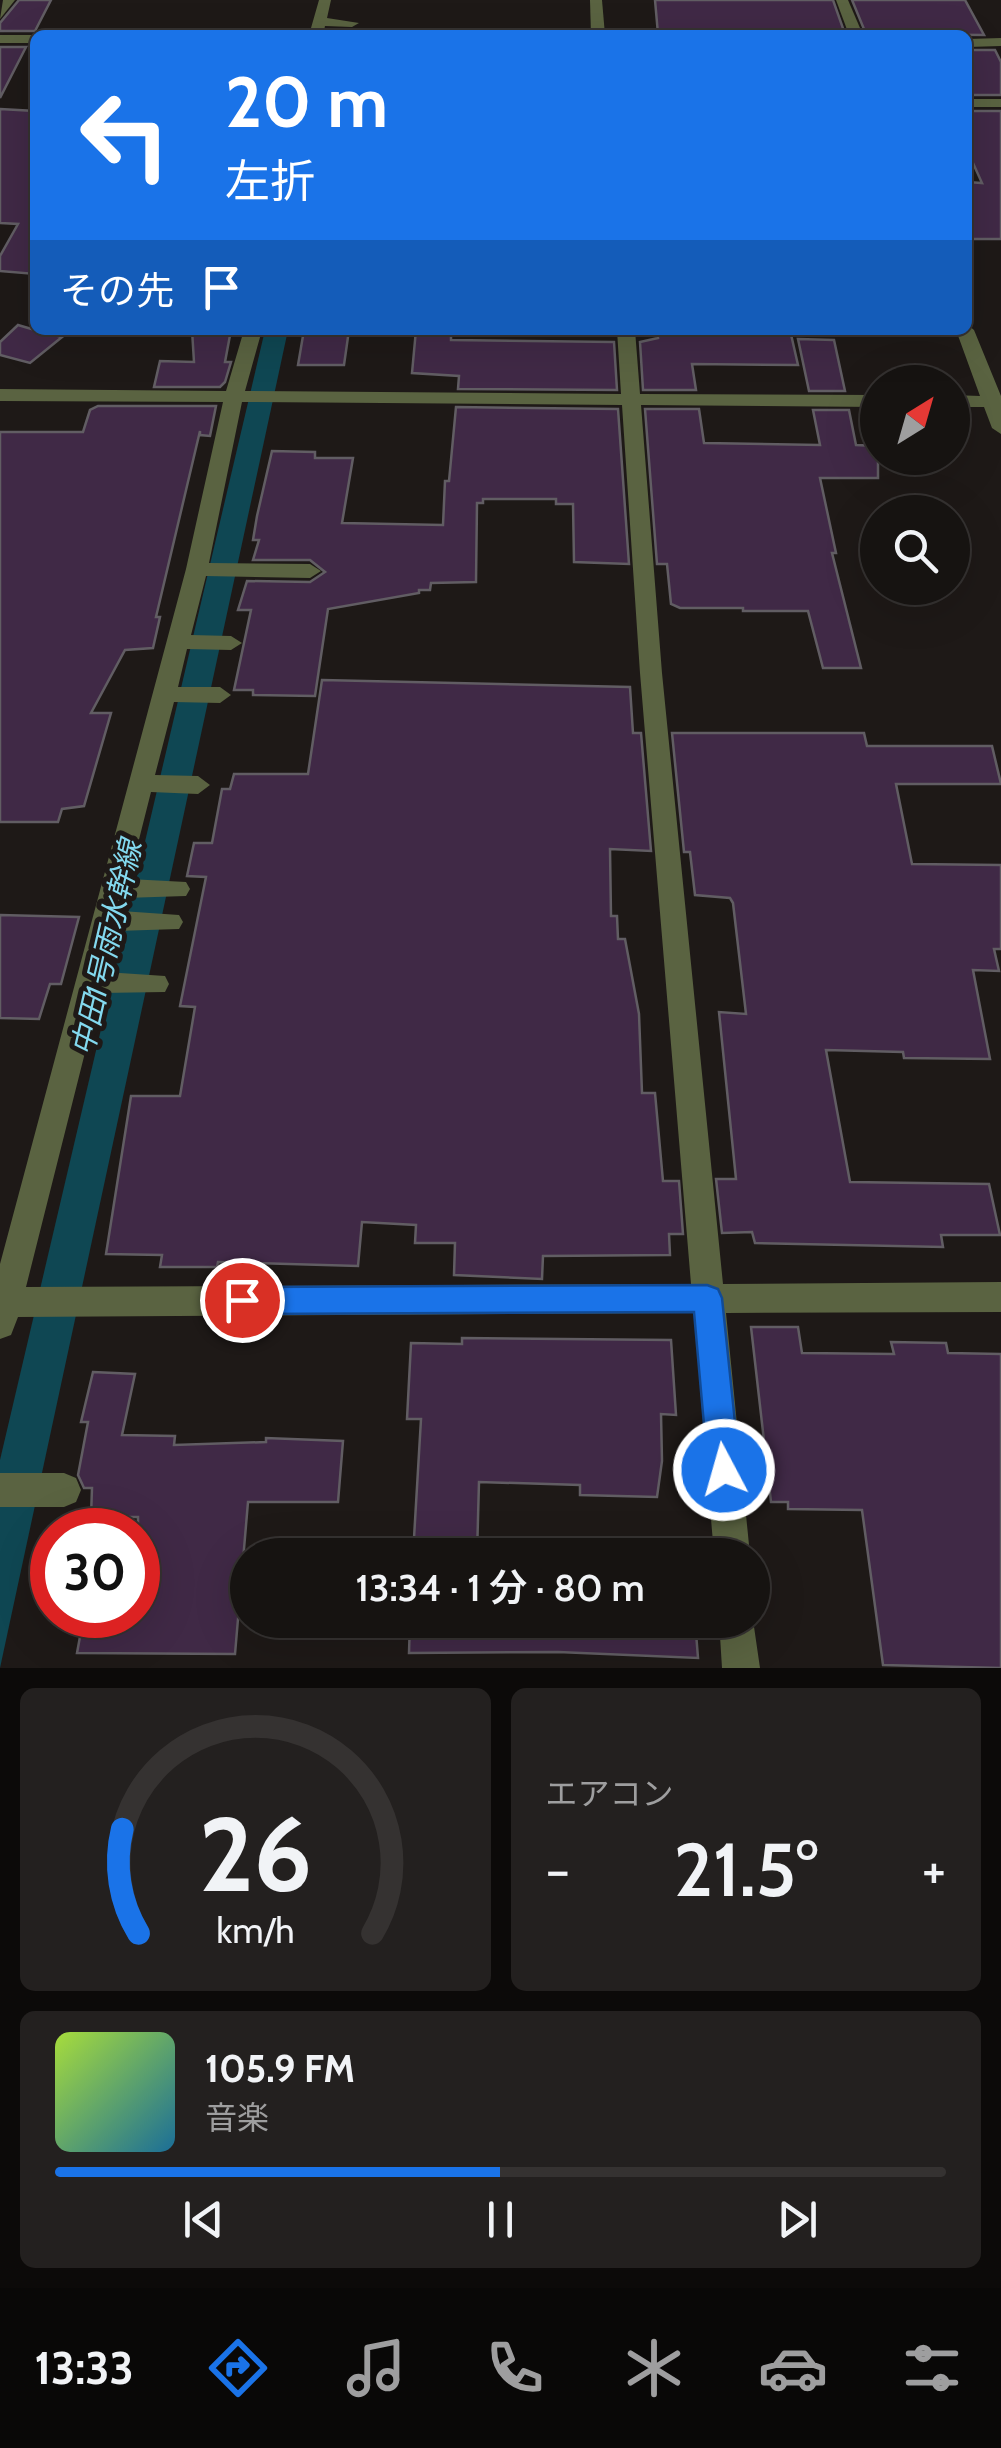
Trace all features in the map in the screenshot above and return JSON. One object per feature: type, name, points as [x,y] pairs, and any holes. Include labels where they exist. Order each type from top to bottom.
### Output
[{"type":"street","points":[[0,15],[9,0]]},
{"type":"street","points":[[325,0],[322,27],[352,23]]},
{"type":"street","points":[[596,0],[598,30]]},
{"type":"street","points":[[842,0],[854,30]]},
{"type":"street","points":[[0,39],[30,39]]},
{"type":"street","points":[[972,42],[1001,42]]},
{"type":"street","points":[[972,103],[1001,104]]},
{"type":"street","points":[[252,335],[234,396],[197,569],[8,1307],[88,1302],[1001,1297]]},
{"type":"street","points":[[627,335],[651,674],[730,1538]]},
{"type":"street","points":[[967,335],[996,402],[1001,428]]},
{"type":"street","points":[[0,395],[860,401]]},
{"type":"street","points":[[970,401],[996,402]]},
{"type":"street","points":[[197,569],[310,571]]},
{"type":"street","points":[[176,642],[230,643]]},
{"type":"street","points":[[163,694],[220,695]]},
{"type":"street","points":[[141,783],[198,785]]},
{"type":"street","points":[[114,888],[177,889]]},
{"type":"street","points":[[105,920],[170,922]]},
{"type":"street","points":[[89,982],[156,984]]},
{"type":"street","points":[[0,1490],[64,1490]]},
{"type":"street","points":[[739,1638],[741,1668]]},
{"type":"water","points":[[264,335],[287,335],[34,1508],[30,1508],[30,1529],[0,1668],[0,1460]]},
{"type":"building","points":[[19,0],[51,0],[36,30],[0,31],[0,23]]},
{"type":"building","points":[[655,0],[833,0],[844,30],[658,30]]},
{"type":"building","points":[[852,0],[965,0],[984,35],[972,35],[972,30],[864,30]]},
{"type":"building","points":[[0,47],[26,47],[0,98]]},
{"type":"building","points":[[972,50],[995,50],[1001,62],[1001,95],[972,95]]},
{"type":"building","points":[[0,109],[30,111],[30,274],[0,271],[0,256],[18,224],[0,223]]},
{"type":"building","points":[[972,111],[1001,111],[1001,239],[972,239],[972,182],[982,183],[972,161]]},
{"type":"building","points":[[18,325],[30,328],[30,335],[62,337],[30,363],[0,355],[0,342]]},
{"type":"building","points":[[192,335],[230,335],[225,362],[231,362],[220,387],[154,387],[160,361],[194,362]]},
{"type":"building","points":[[303,335],[348,335],[344,365],[298,365]]},
{"type":"building","points":[[416,335],[451,335],[451,340],[614,342],[617,390],[458,389],[459,376],[412,373]]},
{"type":"building","points":[[658,335],[791,335],[798,365],[692,364],[696,390],[643,390],[640,342]]},
{"type":"building","points":[[798,339],[834,340],[845,391],[809,391]]},
{"type":"building","points":[[98,406],[216,406],[210,436],[200,435],[200,431],[156,617],[160,617],[153,648],[125,650],[91,713],[111,713],[84,806],[62,809],[58,822],[0,822],[0,432],[83,432],[90,410]]},
{"type":"building","points":[[456,407],[618,409],[629,564],[574,562],[573,504],[556,504],[556,499],[483,499],[483,503],[477,503],[476,582],[431,583],[430,590],[419,593],[328,609],[315,696],[253,695],[253,690],[234,690],[251,610],[238,610],[247,581],[310,582],[325,572],[310,560],[253,560],[259,540],[253,540],[257,516],[272,451],[315,452],[315,458],[353,458],[342,523],[443,525]]},
{"type":"building","points":[[645,409],[699,409],[704,443],[820,445],[813,410],[849,410],[856,445],[860,445],[860,475],[878,478],[820,478],[836,553],[832,553],[861,668],[823,668],[808,611],[680,608],[671,604],[667,564],[657,564]]},
{"type":"building","points":[[322,680],[630,687],[633,733],[641,733],[651,851],[610,849],[611,916],[617,916],[618,939],[625,939],[639,1014],[642,1093],[655,1093],[663,1181],[679,1181],[683,1234],[669,1234],[670,1255],[543,1256],[542,1279],[454,1275],[455,1243],[415,1243],[416,1225],[362,1222],[358,1266],[218,1262],[217,1267],[160,1267],[162,1255],[106,1254],[131,1096],[180,1096],[195,1007],[180,1006],[206,877],[187,876],[194,843],[212,843],[222,789],[230,789],[234,774],[308,774]]},
{"type":"building","points":[[672,733],[864,733],[867,746],[992,746],[1001,784],[896,784],[912,864],[1001,865],[1001,949],[994,949],[999,971],[973,970],[990,1059],[904,1058],[903,1052],[826,1050],[850,1182],[989,1184],[1000,1235],[941,1235],[943,1247],[755,1243],[752,1232],[722,1233],[716,1179],[736,1179],[719,1012],[746,1014],[733,903],[730,898],[695,895],[690,852],[684,852]]},
{"type":"building","points":[[0,915],[79,917],[61,984],[50,984],[39,1019],[0,1018]]},
{"type":"building","points":[[751,1327],[798,1327],[802,1353],[894,1354],[891,1342],[946,1343],[948,1353],[1001,1354],[1001,1668],[883,1665],[862,1510],[788,1509],[788,1502],[771,1502]]},
{"type":"building","points":[[462,1338],[671,1340],[676,1415],[661,1414],[662,1461],[657,1497],[580,1495],[580,1485],[479,1482],[477,1538],[414,1538],[421,1419],[407,1419],[411,1343],[462,1344]]},
{"type":"building","points":[[93,1372],[135,1374],[122,1435],[175,1436],[174,1445],[266,1442],[266,1438],[343,1441],[338,1502],[248,1502],[245,1538],[230,1538],[230,1638],[236,1638],[235,1654],[77,1653],[80,1638],[160,1638],[160,1508],[91,1508],[92,1488],[84,1488],[78,1475],[88,1422],[81,1422]]},
{"type":"building","points":[[409,1638],[696,1638],[698,1658],[558,1652],[409,1653]]},
{"type":"route","points":[[242,1300],[707,1298],[724,1470]]},
{"type":"water label","name":"中田1号雨水幹線","points":[[107,948]]}]
